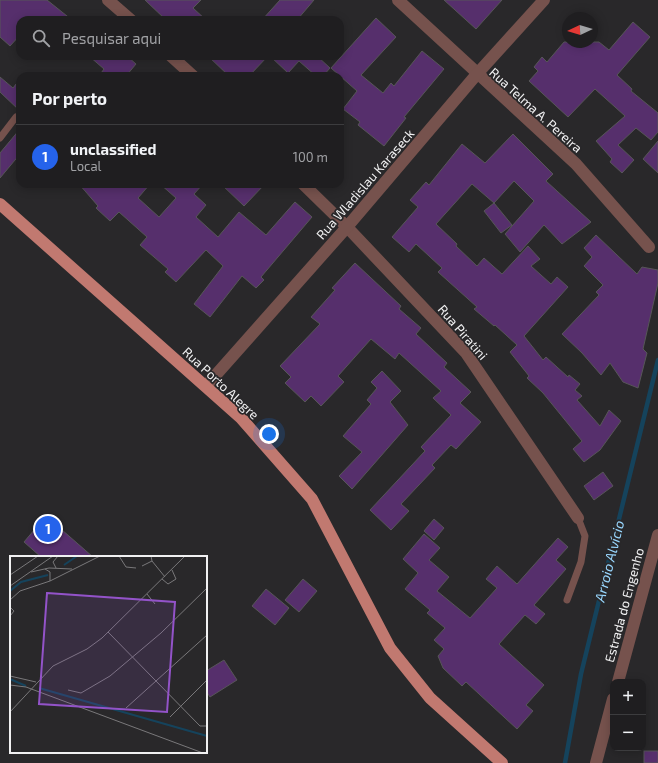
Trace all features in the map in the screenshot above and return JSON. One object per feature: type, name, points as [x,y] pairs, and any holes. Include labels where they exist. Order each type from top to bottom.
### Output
[{"type":"main road","name":"Rua Porto Alegre","points":[[0,204],[241,418],[312,500],[390,648],[430,698],[502,763]]},
{"type":"street","points":[[108,0],[126,16]]},
{"type":"street","name":"Rua Telma A. Pereira","points":[[398,0],[576,164],[649,247]]},
{"type":"street","name":"Rua Wladislau Karaseck","points":[[206,386],[347,227],[477,74],[544,0]]},
{"type":"street","points":[[175,60],[189,72]]},
{"type":"street","name":"Rua Piratini","points":[[307,188],[347,227],[466,353],[578,518]]},
{"type":"street","name":"Estrada do Engenho","points":[[619,679],[658,535]]},
{"type":"street","points":[[596,763],[610,710]]},
{"type":"lane","points":[[0,138],[16,117]]},
{"type":"lane","points":[[567,600],[581,562],[585,536],[578,518]]},
{"type":"building","points":[[0,0],[47,0],[67,16],[16,16],[16,39],[10,46],[0,37]]},
{"type":"building","points":[[145,0],[201,0],[193,8],[202,16],[162,16]]},
{"type":"building","points":[[280,0],[314,0],[300,16],[266,16]]},
{"type":"building","points":[[444,0],[502,0],[476,29]]},
{"type":"building","points":[[376,18],[396,37],[361,75],[383,93],[391,83],[394,86],[422,51],[444,69],[404,117],[406,118],[384,146],[358,125],[360,122],[344,110],[357,91],[344,80],[344,72],[336,72],[331,68],[338,60],[344,60],[344,54]]},
{"type":"building","points":[[633,22],[650,37],[617,75],[632,89],[631,91],[658,113],[658,132],[651,140],[636,128],[618,145],[634,160],[622,173],[610,162],[612,159],[596,141],[625,116],[595,89],[568,117],[529,81],[538,71],[534,67],[542,57],[547,62],[562,44],[562,48],[598,48],[599,42],[609,50]]},
{"type":"building","points":[[94,60],[132,60],[136,64],[129,72],[102,72],[104,69]]},
{"type":"building","points":[[212,60],[264,60],[253,72],[225,72]]},
{"type":"building","points":[[274,60],[321,60],[330,68],[326,72],[311,72],[299,61],[289,72],[287,72]]},
{"type":"building","points":[[0,77],[13,88],[16,84],[16,107],[0,92]]},
{"type":"building","points":[[16,134],[16,159],[0,178],[0,153]]},
{"type":"building","points":[[513,134],[553,174],[546,181],[591,222],[562,244],[544,225],[520,252],[505,234],[534,201],[514,181],[494,203],[472,184],[436,224],[477,266],[484,258],[502,274],[528,246],[540,259],[531,266],[551,284],[557,277],[568,287],[524,336],[543,360],[546,357],[568,377],[569,375],[580,384],[575,390],[582,396],[577,400],[600,426],[609,410],[621,421],[600,450],[584,462],[573,449],[582,441],[543,393],[527,378],[529,376],[510,352],[517,345],[495,325],[494,326],[474,309],[477,307],[438,272],[442,268],[416,244],[409,252],[392,237],[418,207],[410,200],[426,182],[429,185],[462,144],[485,163]]},
{"type":"building","points":[[658,141],[658,173],[643,159]]},
{"type":"building","points":[[82,188],[147,188],[138,198],[159,217],[176,198],[165,188],[199,188],[194,194],[206,205],[196,217],[218,237],[239,212],[266,235],[295,202],[312,217],[261,277],[264,280],[256,288],[242,276],[210,317],[194,304],[223,266],[206,250],[176,282],[165,272],[168,269],[140,245],[147,237],[119,212],[110,221],[96,208],[98,206]]},
{"type":"building","points":[[225,188],[261,188],[244,206]]},
{"type":"building","points":[[494,203],[512,225],[501,233],[484,211]]},
{"type":"building","points":[[596,235],[637,274],[642,267],[658,270],[658,283],[643,349],[647,353],[638,388],[623,382],[610,363],[601,375],[582,353],[562,334],[599,295],[596,292],[603,285],[584,266],[592,257],[584,248]]},
{"type":"building","points":[[355,263],[401,306],[399,309],[421,328],[416,334],[447,363],[444,367],[471,392],[460,403],[481,422],[456,449],[451,445],[432,465],[435,468],[401,504],[409,511],[391,530],[370,510],[425,451],[421,447],[451,415],[433,398],[441,391],[399,353],[395,359],[371,339],[338,376],[344,382],[321,406],[311,396],[305,402],[285,383],[291,377],[280,366],[320,324],[311,317],[335,290],[332,288]]},
{"type":"building","points":[[382,371],[401,391],[390,402],[408,425],[352,489],[339,476],[362,452],[343,436],[371,404],[367,400],[377,388],[371,382]]},
{"type":"building","points":[[603,472],[613,486],[594,500],[584,486]]},
{"type":"building","points":[[46,516],[92,556],[40,556],[24,542]]},
{"type":"building","points":[[434,519],[444,528],[434,540],[424,531]]},
{"type":"building","points":[[424,534],[440,548],[429,560],[449,577],[437,591],[470,618],[497,588],[486,579],[497,566],[517,584],[558,538],[568,547],[556,560],[566,569],[534,605],[545,614],[536,624],[525,615],[499,644],[544,685],[526,705],[533,711],[517,729],[466,682],[462,686],[443,668],[438,656],[444,649],[434,640],[445,628],[427,613],[430,610],[405,589],[418,573],[403,559]]},
{"type":"building","points":[[303,579],[317,591],[299,612],[285,600]]},
{"type":"building","points":[[266,589],[289,608],[275,625],[252,606]]},
{"type":"building","points":[[224,660],[237,680],[210,697],[207,692],[207,670]]},
{"type":"building","points":[[644,751],[658,751],[658,763],[644,763]]},
{"type":"waterway","name":"Arroio Alvício","points":[[565,763],[581,674],[658,360]]},
{"type":"place","name":"unclassified","points":[[48,529]]}]
